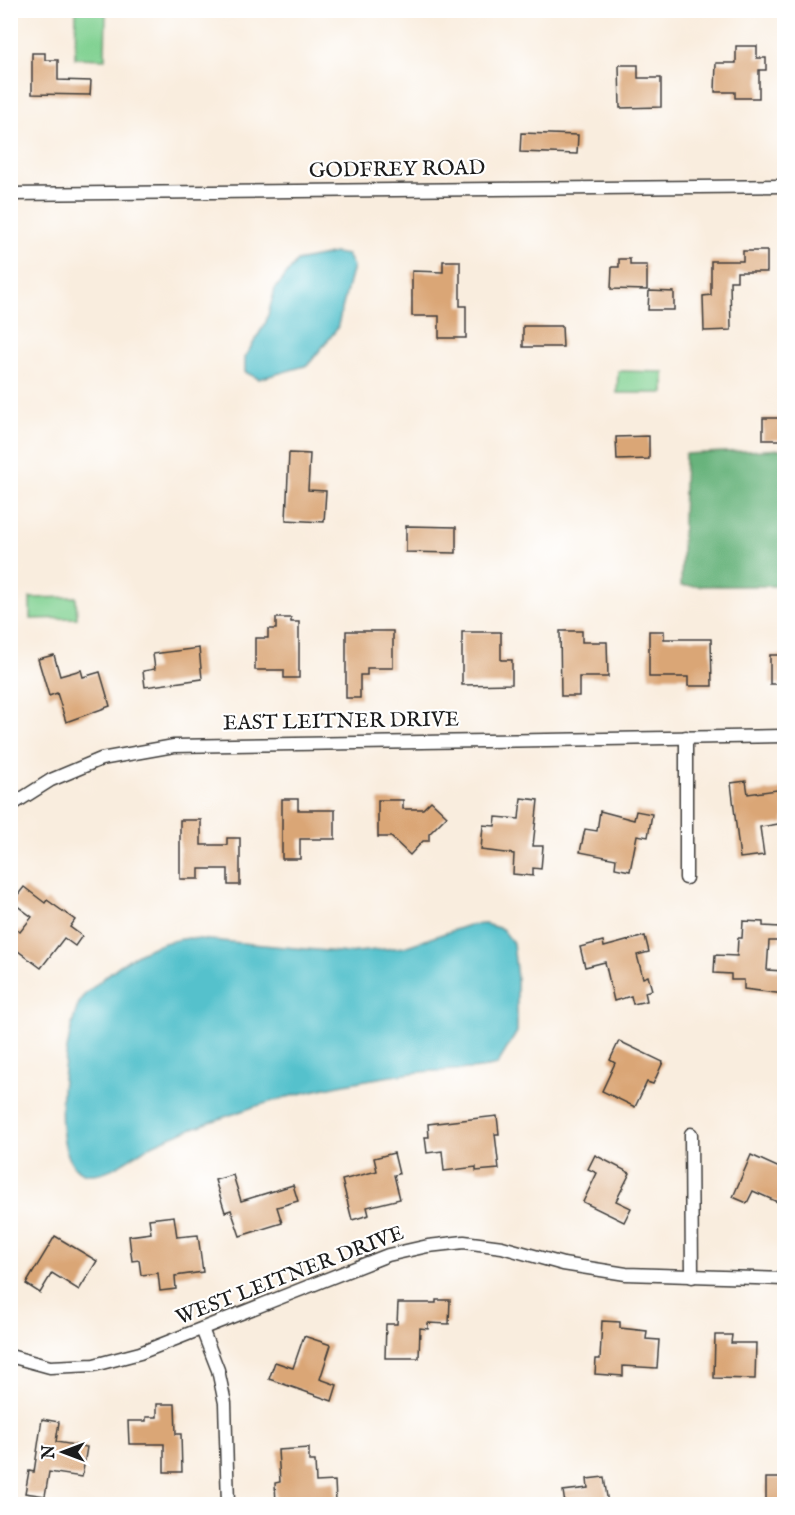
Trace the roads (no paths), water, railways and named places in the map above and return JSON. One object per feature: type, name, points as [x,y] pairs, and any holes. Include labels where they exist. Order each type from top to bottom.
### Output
[{"type":"street","name":"GODFREY ROAD","points":[[10,194],[784,186]]},
{"type":"street","name":"EAST LEITNER DRIVE","points":[[10,806],[51,780],[101,759],[169,747],[784,736]]},
{"type":"street","points":[[686,737],[686,878]]},
{"type":"street","points":[[691,1134],[692,1277]]},
{"type":"street","name":"WEST LEITNER DRIVE","points":[[10,1356],[50,1367],[94,1365],[140,1353],[388,1256],[428,1246],[466,1242],[502,1247],[563,1264],[626,1274],[784,1279]]},
{"type":"street","points":[[202,1329],[218,1370],[225,1403],[228,1504]]},
{"type":"water","points":[[335,253],[347,255],[353,266],[337,329],[308,365],[259,379],[245,372],[245,357],[266,322],[275,289],[297,261]]},
{"type":"water","points":[[485,924],[502,929],[513,943],[517,979],[517,1032],[497,1065],[476,1069],[390,1076],[303,1093],[260,1105],[175,1135],[146,1148],[106,1171],[89,1174],[75,1167],[66,1149],[62,1124],[62,1096],[69,1037],[81,999],[108,974],[129,959],[163,943],[189,938],[348,953],[404,947],[469,925]]}]
